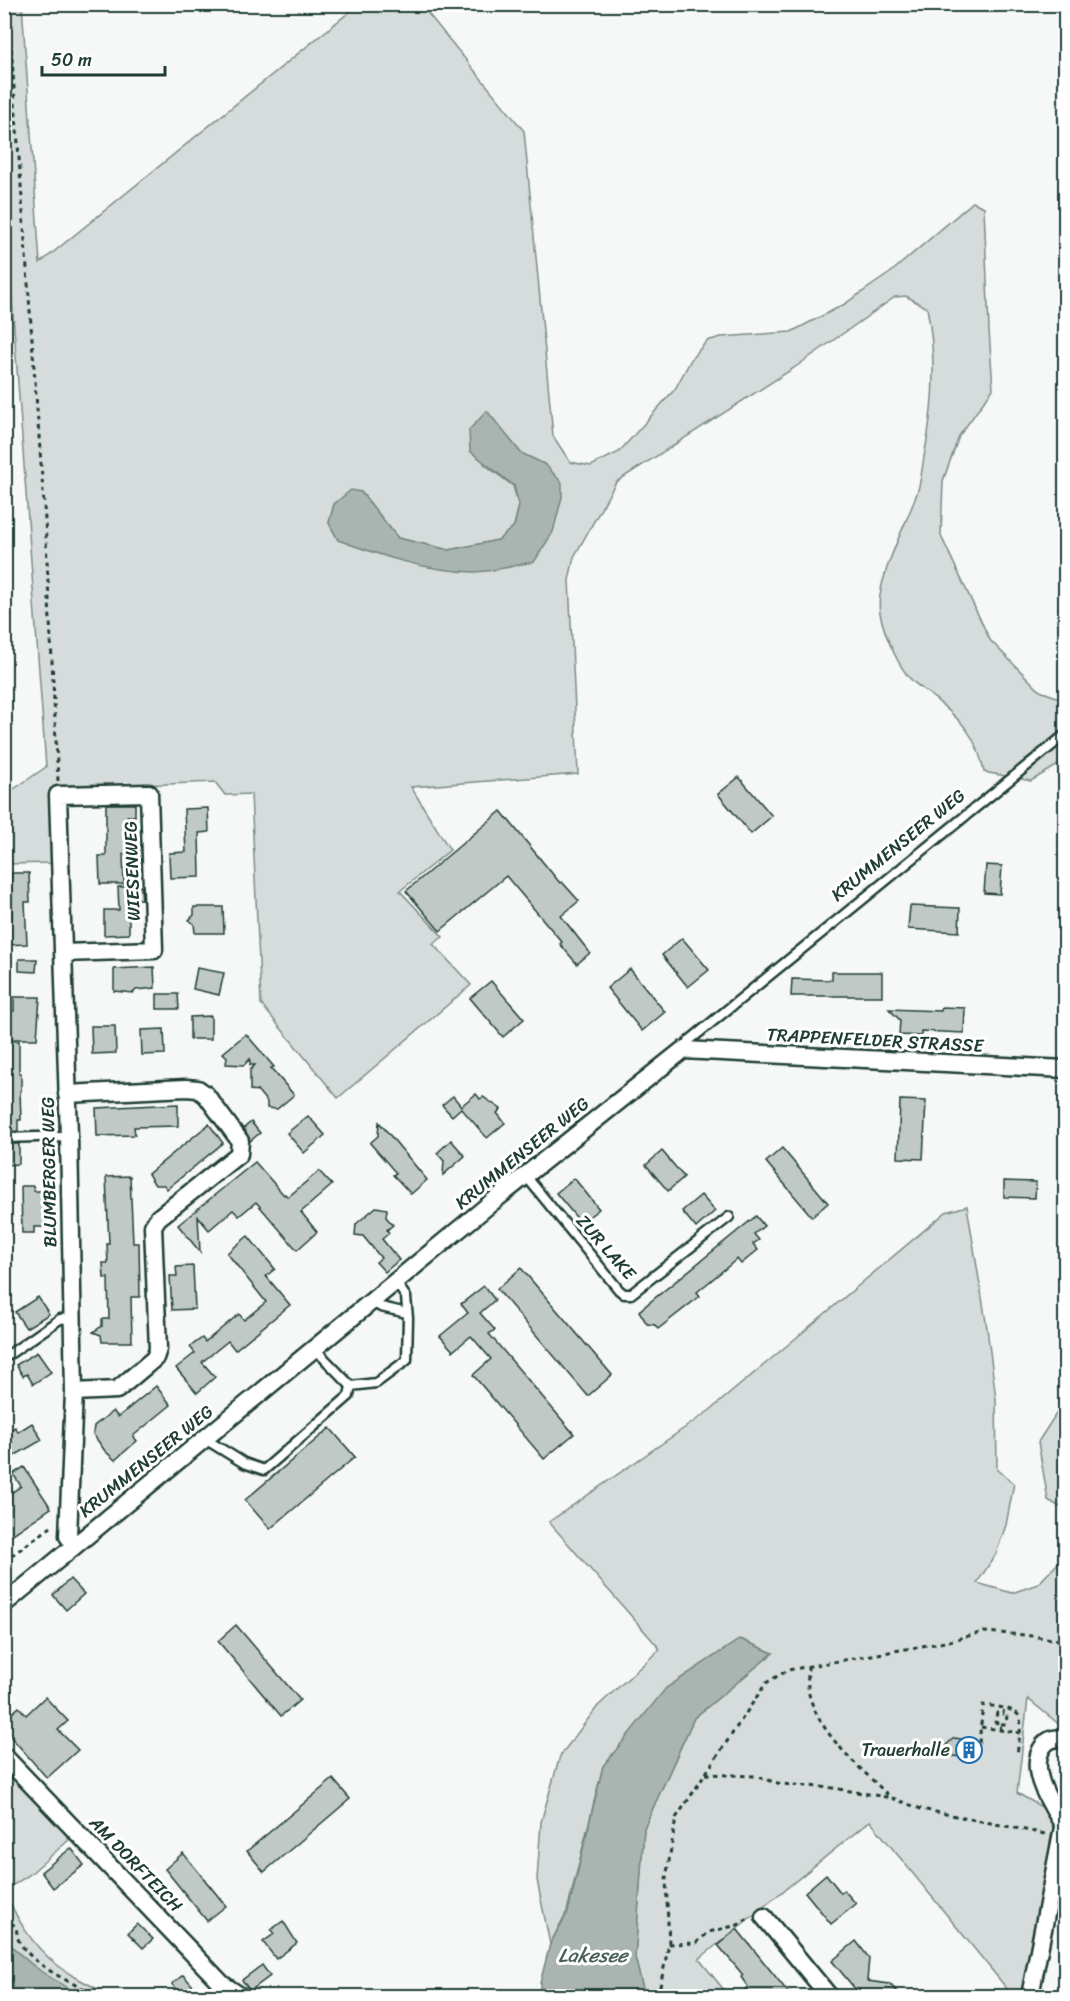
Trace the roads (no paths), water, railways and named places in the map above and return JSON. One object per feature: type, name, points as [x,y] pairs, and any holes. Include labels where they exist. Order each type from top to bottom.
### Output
[{"type":"street","name":"WIESENWEG","points":[[58,795],[149,793],[154,950],[63,953]]},
{"type":"street","name":"BLUMBERGER WEG","points":[[58,795],[69,1136],[74,1392],[68,1536],[75,1545]]},
{"type":"street","name":"TRAPPENFELDER STRASSE","points":[[682,1050],[1065,1069]]},
{"type":"street","name":"KRUMMENSEER WEG","points":[[4,1604],[395,1281],[682,1050]]},
{"type":"street","points":[[67,1094],[198,1089],[206,1095],[240,1141],[239,1154],[158,1218],[153,1226],[158,1349],[155,1358],[117,1390],[74,1392]]},
{"type":"street","points":[[1030,1996],[1063,1825],[1043,1791],[1038,1774],[1042,1748],[1048,1740],[1056,1738],[1065,1740]]},
{"type":"street","name":"AM DORFTEICH","points":[[4,1756],[222,1984],[240,1996]]},
{"type":"street","points":[[764,1917],[829,1996]]},
{"type":"lane","name":"KRUMMENSEER WEG","points":[[682,1050],[690,1040],[845,912],[1065,734]]},
{"type":"lane","points":[[4,1137],[69,1136]]},
{"type":"lane","name":"ZUR LAKE","points":[[525,1175],[624,1294],[631,1294],[729,1217]]},
{"type":"lane","points":[[351,1386],[376,1383],[407,1360],[406,1297],[395,1281]]},
{"type":"lane","points":[[370,1302],[407,1313]]},
{"type":"lane","points":[[4,1358],[60,1319],[72,1317]]},
{"type":"lane","points":[[314,1348],[351,1386]]},
{"type":"lane","points":[[205,1439],[244,1464],[264,1470],[349,1396],[351,1386]]},
{"type":"water","points":[[487,411],[521,453],[546,465],[562,483],[562,497],[553,532],[534,562],[489,571],[456,571],[404,562],[338,540],[329,523],[334,504],[351,490],[361,492],[398,538],[449,550],[498,540],[514,526],[519,506],[514,486],[470,451],[469,430]]},
{"type":"water","name":"Lakesee","points":[[740,1639],[773,1653],[694,1718],[644,1828],[635,1958],[645,1996],[540,1996],[540,1983],[550,1944],[568,1912],[603,1766],[666,1688]]},
{"type":"water","points":[[4,1937],[21,1956],[41,1971],[84,1996],[5,1996]]},
{"type":"place","name":"Trauerhalle","points":[[969,1750]]}]
